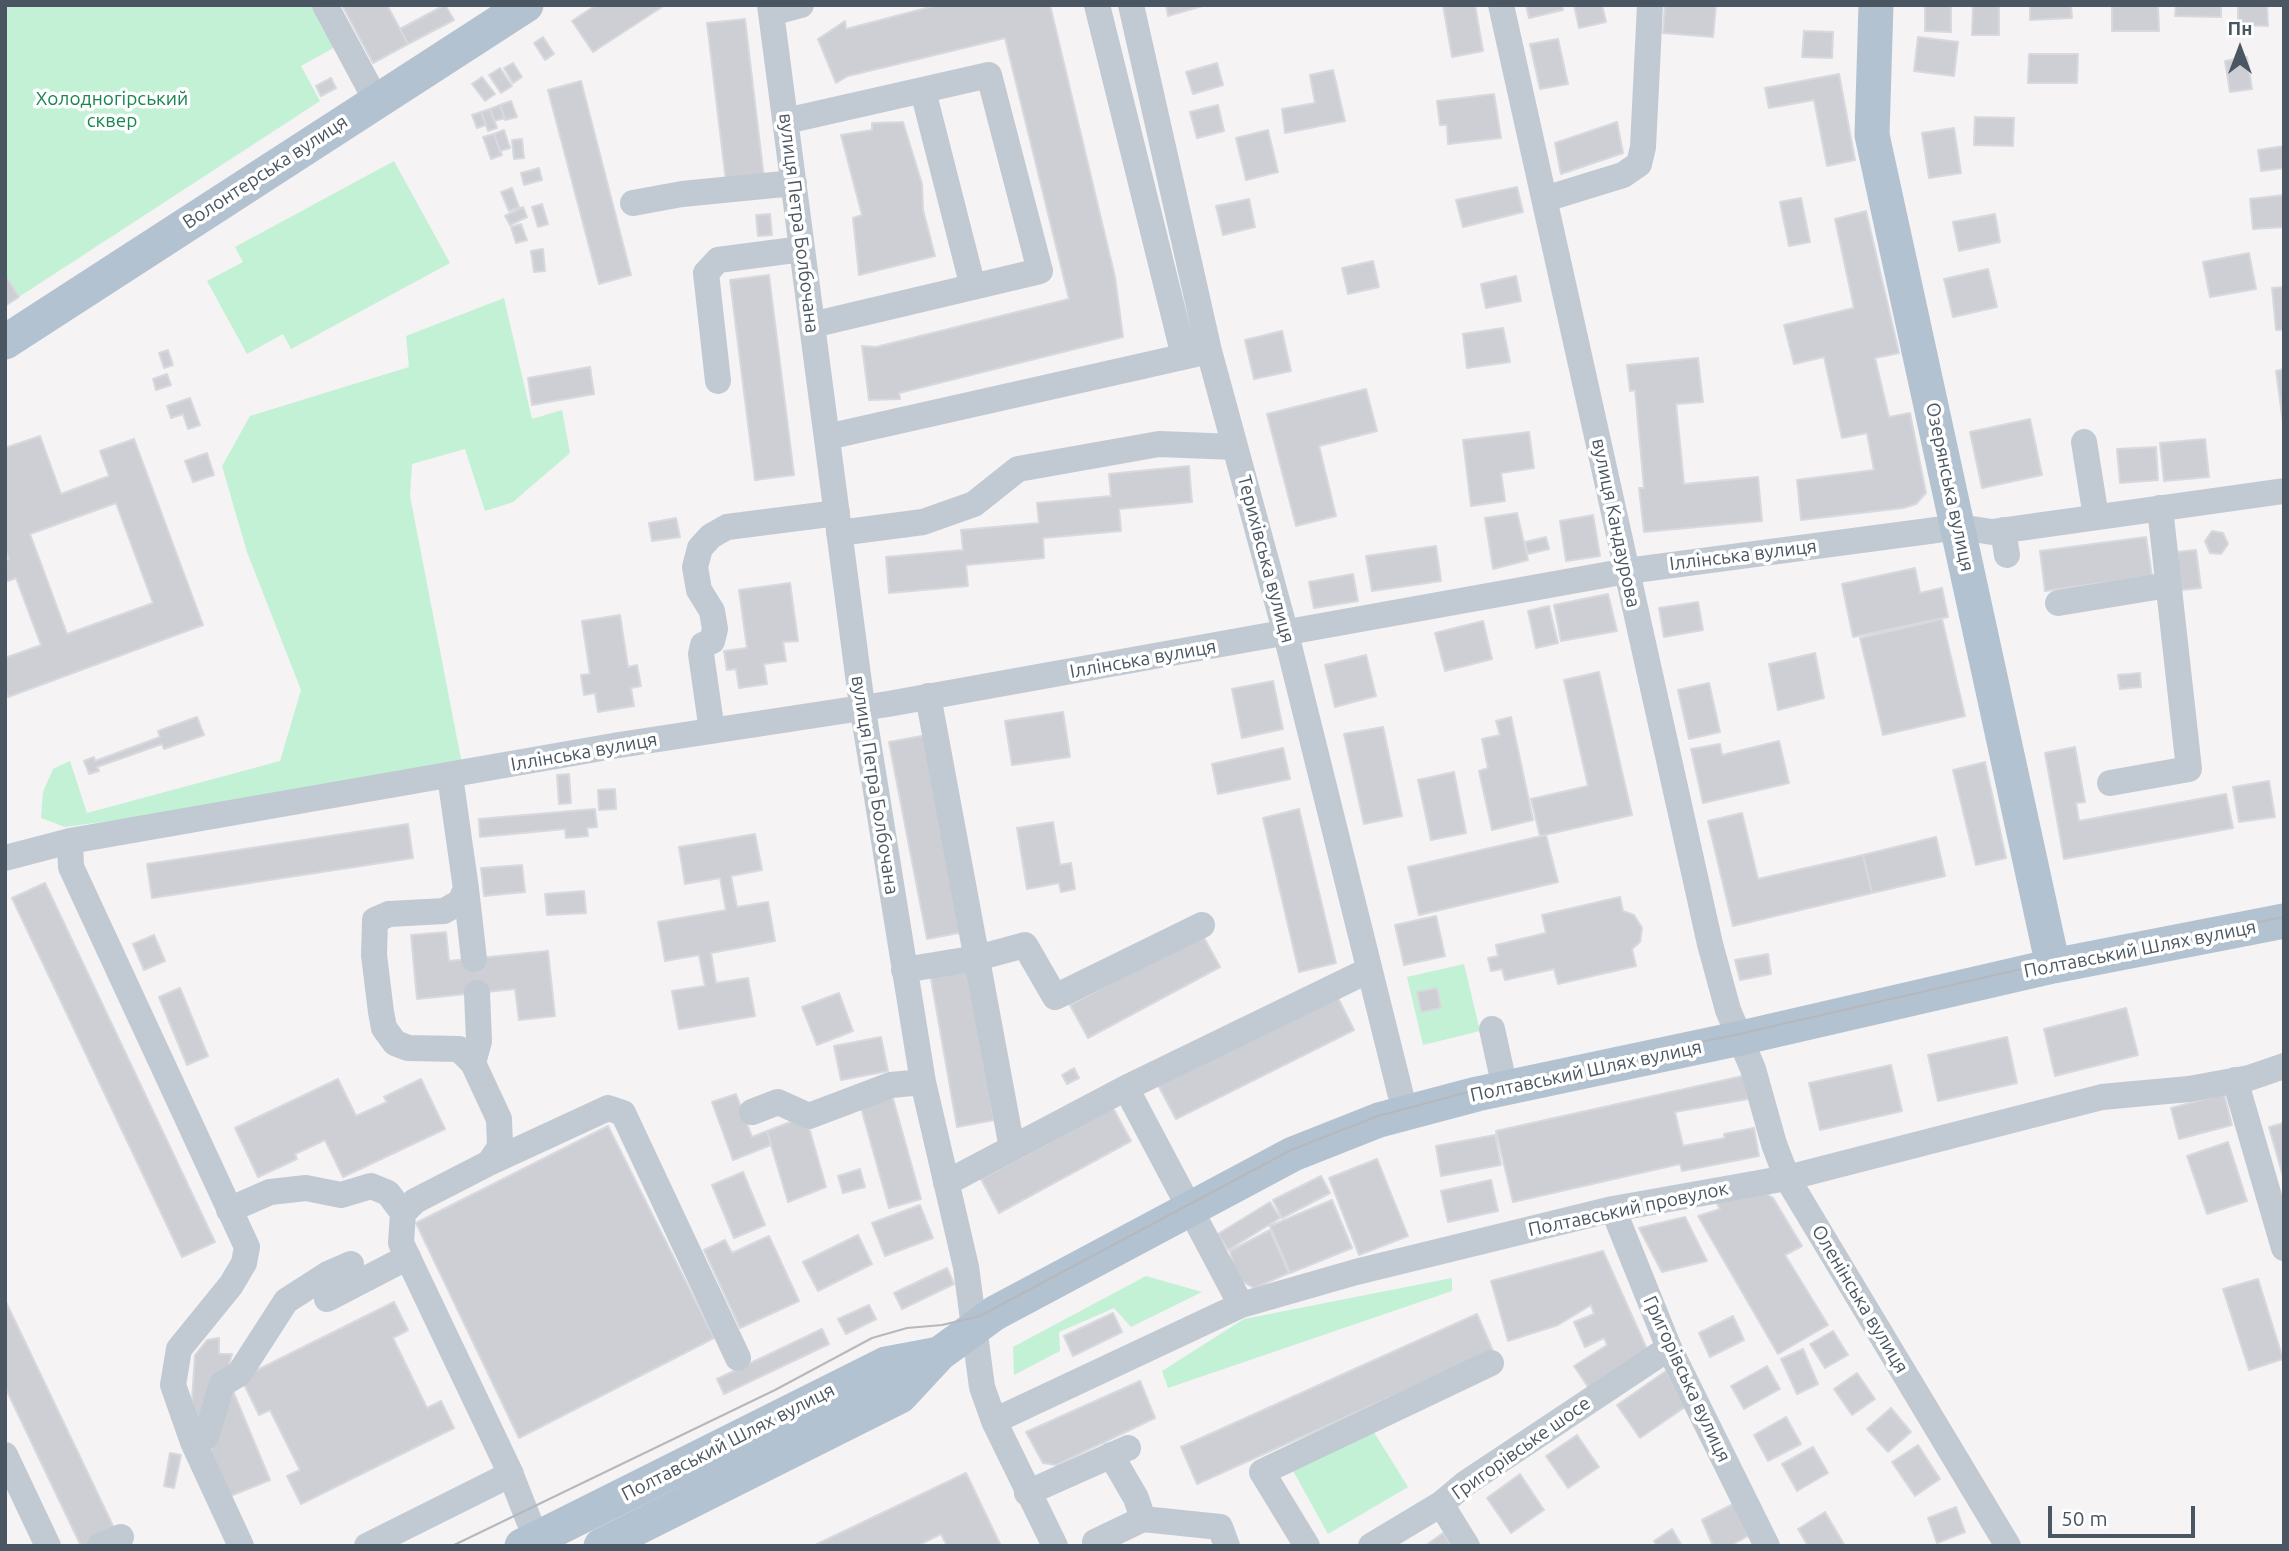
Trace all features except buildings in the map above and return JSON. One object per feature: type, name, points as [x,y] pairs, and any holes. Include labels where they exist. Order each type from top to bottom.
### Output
[{"type":"main road","name":"Озерянська вулиця","points":[[1876,5],[1872,135],[2053,966]]},
{"type":"main road","name":"Волонтерська вулиця","points":[[5,342],[376,100],[505,11]]},
{"type":"main road","name":"Полтавський Шлях вулиця","points":[[601,1546],[900,1396],[939,1354],[995,1313],[1293,1154],[1405,1112],[2053,966],[2284,921]]},
{"type":"main road","name":"Полтавський Шлях вулиця","points":[[532,1543],[886,1364],[939,1354]]},
{"type":"street","points":[[325,5],[376,100]]},
{"type":"street","points":[[771,9],[801,5]]},
{"type":"street","points":[[827,437],[1197,354],[1097,5]]},
{"type":"street","name":"Терихівська вулиця","points":[[1131,5],[1197,354],[1235,447],[1286,634],[1405,1112]]},
{"type":"street","name":"вулиця Кандаурова","points":[[1502,5],[1710,944],[1728,1010],[1741,1038]]},
{"type":"street","points":[[1545,199],[1623,175],[1639,164],[1643,147],[1650,5]]},
{"type":"street","name":"вулиця Петра Болбочана","points":[[771,9],[862,708],[923,1082],[966,1267],[982,1387],[994,1421],[1027,1493],[1055,1546]]},
{"type":"street","points":[[786,121],[989,75],[1040,271],[812,325]]},
{"type":"street","points":[[923,91],[973,288]]},
{"type":"street","points":[[633,203],[682,194],[794,183]]},
{"type":"street","points":[[718,381],[706,273],[718,260],[802,249]]},
{"type":"street","points":[[2084,442],[2096,517]]},
{"type":"street","points":[[712,731],[701,654],[703,645],[712,641],[715,629],[712,611],[699,590],[695,567],[700,548],[711,536],[727,527],[923,522],[974,503],[1018,469],[1159,444],[1235,447]]},
{"type":"street","name":"Іллінська вулиця","points":[[5,858],[70,841],[450,776],[490,764],[528,757],[862,708],[1286,634],[1627,570],[1959,527],[1992,532],[2005,542],[2096,517],[2284,491]]},
{"type":"street","points":[[2110,783],[2189,769],[2160,508]]},
{"type":"street","points":[[2058,603],[2168,585]]},
{"type":"street","points":[[928,696],[1012,1148]]},
{"type":"street","points":[[450,776],[474,959]]},
{"type":"street","points":[[70,841],[72,867],[247,1247],[244,1263],[231,1286],[179,1349],[173,1385],[193,1442],[241,1546]]},
{"type":"street","points":[[466,889],[460,902],[444,911],[389,914],[375,920],[372,932],[384,1028],[395,1043],[408,1048],[459,1049],[473,1063],[499,1119],[500,1147],[489,1163]]},
{"type":"street","points":[[904,970],[977,958],[1026,945],[1055,997],[1202,925]]},
{"type":"street","points":[[946,1183],[1126,1088],[1369,970]]},
{"type":"street","points":[[473,1063],[479,1041],[477,993]]},
{"type":"street","points":[[1492,1028],[1504,1088]]},
{"type":"street","name":"Оленінська вулиця","points":[[1741,1038],[1787,1178],[2008,1546]]},
{"type":"street","name":"Полтавський провулок","points":[[994,1421],[1241,1305],[1356,1272],[1614,1209],[1787,1178],[2102,1097],[2189,1089],[2284,1066]]},
{"type":"street","points":[[2235,1080],[2284,1248]]},
{"type":"street","points":[[752,1112],[778,1102],[809,1116],[891,1085],[923,1082]]},
{"type":"street","points":[[1126,1088],[1241,1305]]},
{"type":"street","points":[[403,1213],[415,1202],[489,1163],[608,1108],[623,1113],[737,1358]]},
{"type":"street","points":[[229,1210],[270,1192],[306,1188],[341,1195],[371,1186],[388,1193],[403,1213],[401,1243],[511,1474],[532,1543]]},
{"type":"street","name":"Григорівська вулиця","points":[[1614,1209],[1669,1348],[1767,1546]]},
{"type":"street","points":[[327,1298],[408,1257]]},
{"type":"street","points":[[193,1442],[206,1437],[222,1384],[239,1374],[286,1301],[328,1274],[351,1264]]},
{"type":"street","name":"Григорівське шосе","points":[[1371,1546],[1441,1504],[1466,1483],[1669,1348]]},
{"type":"street","points":[[1307,1546],[1262,1472],[1491,1363]]},
{"type":"street","points":[[1027,1493],[1119,1452],[1143,1519]]},
{"type":"street","points":[[5,1455],[48,1546]]},
{"type":"street","points":[[367,1546],[511,1474]]},
{"type":"street","points":[[1441,1504],[1466,1546]]},
{"type":"street","points":[[1095,1542],[1143,1519],[1220,1527],[1227,1546]]},
{"type":"green space","name":"Холодногірський сквер","points":[[5,5],[314,5],[337,46],[301,66],[320,101],[5,306]]},
{"type":"green space","points":[[394,161],[450,263],[291,349],[283,334],[247,354],[207,281],[243,262],[235,247]]},
{"type":"green space","points":[[504,298],[532,419],[562,410],[570,453],[513,502],[485,511],[465,449],[412,464],[410,496],[462,764],[278,798],[65,827],[41,818],[43,792],[53,769],[70,761],[87,813],[280,761],[301,690],[247,552],[222,466],[250,416],[409,367],[406,336]]},
{"type":"green space","points":[[1464,964],[1480,1031],[1423,1045],[1407,977]]},
{"type":"green space","points":[[1146,1276],[1202,1292],[1131,1327],[1114,1308],[1059,1332],[1060,1351],[1014,1375],[1013,1347]]},
{"type":"green space","points":[[1452,1278],[1452,1291],[1168,1388],[1162,1371],[1244,1319]]},
{"type":"green space","points":[[1372,1429],[1408,1487],[1328,1534],[1292,1469]]},
{"type":"tram line","points":[[452,1546],[775,1390],[872,1338],[907,1328],[942,1325],[980,1316],[1291,1150],[1378,1116],[1476,1090],[1739,1034],[2052,962],[2284,917]]}]
